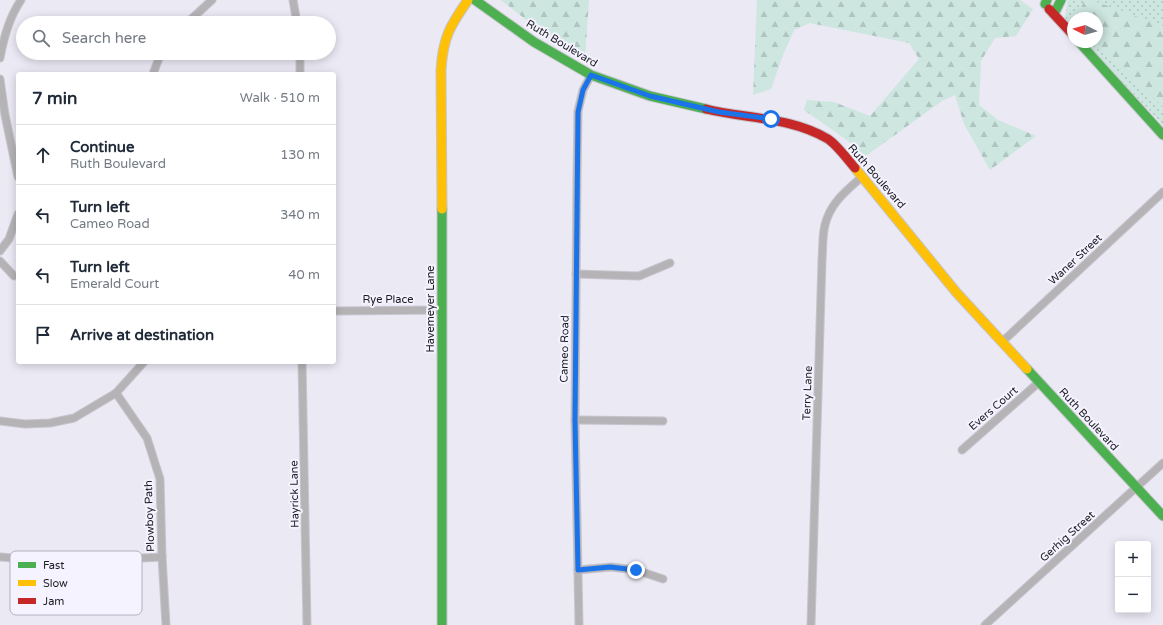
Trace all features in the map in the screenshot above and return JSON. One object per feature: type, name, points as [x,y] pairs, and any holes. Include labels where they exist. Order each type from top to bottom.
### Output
[{"type":"main road","name":"Havemeyer Lane","points":[[442,625],[443,53],[449,28],[468,0]]},
{"type":"main road","name":"Ruth Boulevard","points":[[475,0],[534,42],[591,75],[650,96],[719,112],[771,119],[802,126],[829,140],[863,176],[956,292],[1038,383],[1163,516]]},
{"type":"main road","points":[[1054,14],[1061,0]]},
{"type":"main road","points":[[1044,1],[1067,28]]},
{"type":"main road","points":[[1084,48],[1163,135]]},
{"type":"street","points":[[0,58],[6,31],[14,11],[21,0]]},
{"type":"street","points":[[195,16],[212,0]]},
{"type":"street","points":[[293,0],[296,16]]},
{"type":"street","points":[[154,72],[158,60]]},
{"type":"street","points":[[300,60],[300,72]]},
{"type":"street","name":"Cameo Road","points":[[579,625],[575,420],[578,112],[583,90],[591,75]]},
{"type":"street","points":[[0,79],[5,115],[16,167]]},
{"type":"street","name":"Terry Lane","points":[[812,625],[822,260],[825,225],[830,209],[842,194],[863,176]]},
{"type":"street","name":"Waner Street","points":[[1002,342],[1163,192]]},
{"type":"street","points":[[0,251],[9,239],[16,220]]},
{"type":"street","points":[[0,261],[14,276]]},
{"type":"street","points":[[576,274],[639,276],[670,263]]},
{"type":"street","name":"Rye Place","points":[[336,311],[442,310]]},
{"type":"street","points":[[0,420],[25,424],[50,423],[74,418],[116,392],[142,364]]},
{"type":"street","name":"Hayrick Lane","points":[[302,364],[307,625]]},
{"type":"street","name":"Evers Court","points":[[962,450],[1038,383]]},
{"type":"street","name":"Plowboy Path","points":[[116,392],[147,438],[160,479],[162,557],[166,625]]},
{"type":"street","points":[[575,420],[663,421]]},
{"type":"street","name":"Gerhig Street","points":[[985,625],[1163,463]]},
{"type":"street","points":[[0,557],[10,558]]},
{"type":"street","points":[[142,558],[162,557]]},
{"type":"street","points":[[578,570],[610,567],[636,570],[663,579]]},
{"type":"green space","points":[[501,0],[589,0],[585,58],[559,46]]},
{"type":"green space","points":[[755,0],[1020,0],[1033,9],[1016,36],[995,38],[981,61],[979,105],[998,120],[1036,136],[990,170],[964,124],[955,95],[942,101],[863,158],[851,143],[804,110],[807,100],[834,102],[870,116],[919,59],[909,43],[810,23],[794,30],[771,89],[753,95],[757,1]]},
{"type":"green space","points":[[1068,0],[1163,0],[1163,125],[1091,48],[1103,48],[1103,12],[1067,12],[1067,20],[1065,17]]},
{"type":"green space","points":[[1084,0],[1094,0],[1163,26],[1163,107],[1100,48],[1103,48],[1103,12],[1080,12]]},
{"type":"traffic: fast","points":[[475,0],[534,42],[591,75],[650,96],[706,109]]},
{"type":"traffic: fast","points":[[1045,4],[1047,0]]},
{"type":"traffic: fast","points":[[1054,14],[1061,0]]},
{"type":"traffic: fast","points":[[1084,48],[1163,135]]},
{"type":"traffic: fast","points":[[442,209],[442,625]]},
{"type":"traffic: fast","points":[[1027,369],[1163,516]]},
{"type":"traffic: slow","points":[[442,209],[442,59],[448,32],[468,0]]},
{"type":"traffic: slow","points":[[855,168],[956,292],[1027,369]]},
{"type":"traffic: jam","points":[[1049,9],[1067,28]]},
{"type":"traffic: jam","points":[[706,109],[784,122],[799,126],[828,139],[839,149],[855,168]]},
{"type":"route","points":[[636,570],[610,567],[578,570],[575,420],[577,178],[578,112],[583,90],[591,75],[650,96],[719,112],[771,119]]}]
